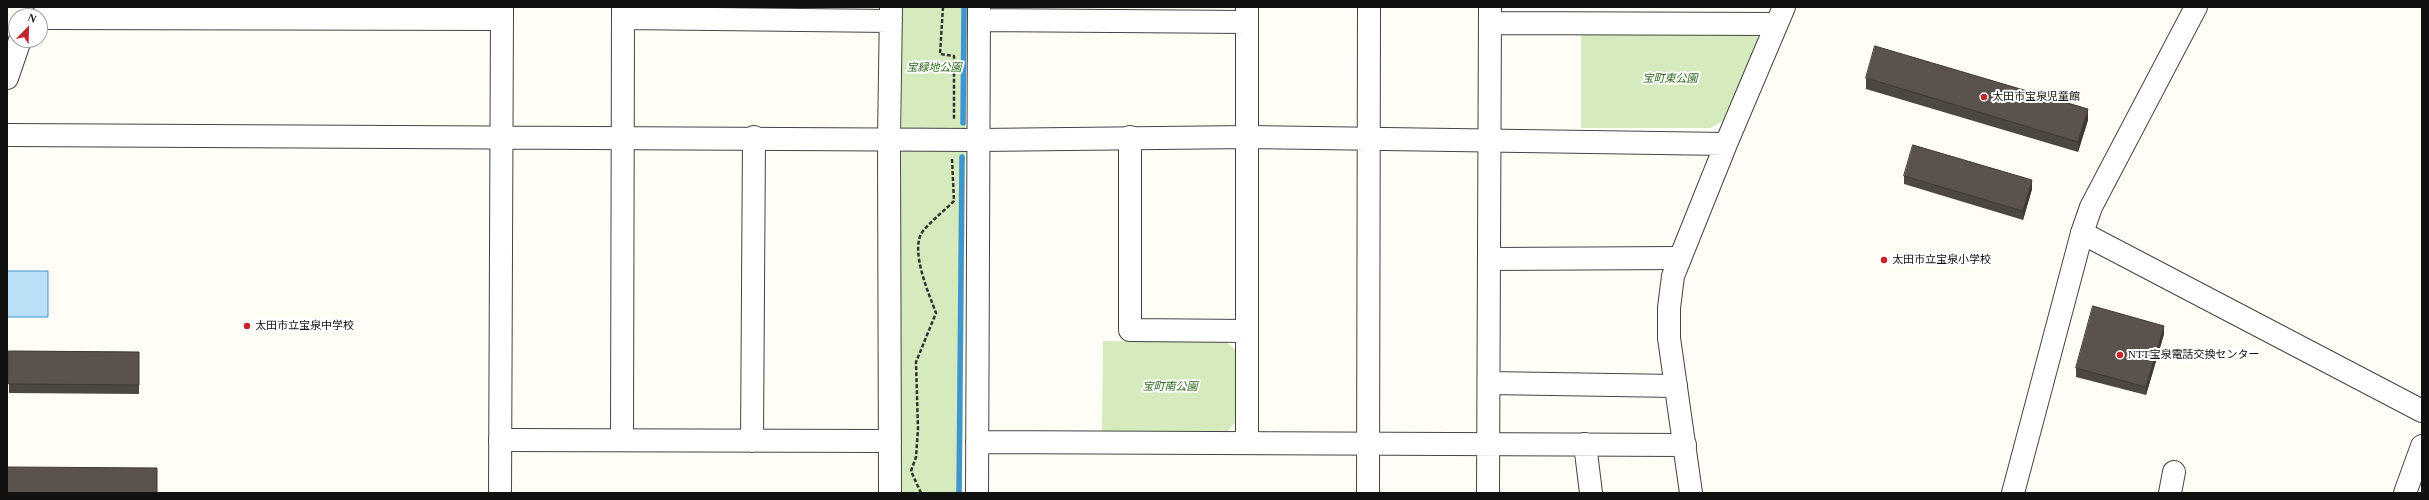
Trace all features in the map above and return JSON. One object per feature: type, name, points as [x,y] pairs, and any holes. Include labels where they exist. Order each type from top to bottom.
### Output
[{"type":"street","points":[[1368,493],[1370,138],[1369,7]]},
{"type":"street","points":[[2013,493],[2082,233],[2092,207],[2196,7]]},
{"type":"street","points":[[48,18],[379,12],[502,13],[500,493]]},
{"type":"street","points":[[622,440],[622,137],[624,13],[891,14],[889,139],[890,493]]},
{"type":"street","points":[[977,493],[979,13],[1247,14],[1247,443]]},
{"type":"street","points":[[1488,493],[1490,15],[1780,16],[1726,144],[1673,276],[1669,308],[1669,338],[1691,493]]},
{"type":"street","points":[[7,78],[17,48]]},
{"type":"street","points":[[7,135],[754,137],[953,140],[1248,137],[1726,144]]},
{"type":"street","points":[[752,441],[754,137]]},
{"type":"street","points":[[1130,137],[1130,330],[1248,331]]},
{"type":"street","points":[[2082,233],[2422,411]]},
{"type":"street","points":[[1489,259],[1680,258]]},
{"type":"street","points":[[1489,383],[1676,386]]},
{"type":"street","points":[[500,440],[890,442]]},
{"type":"street","points":[[977,442],[1684,444]]},
{"type":"street","points":[[1585,444],[1591,493]]},
{"type":"street","points":[[2404,493],[2422,446]]},
{"type":"street","points":[[2170,493],[2174,472]]},
{"type":"path","points":[[921,493],[910,471],[916,457],[918,429],[916,362],[936,313],[922,274],[918,246],[922,232],[954,201],[951,173],[954,56],[940,54],[943,7]]},
{"type":"green space","name":"宝緑地公園","points":[[902,7],[967,7],[962,493],[900,493]]},
{"type":"green space","name":"宝町東公園","points":[[1581,29],[1752,30],[1760,41],[1726,119],[1710,128],[1581,128]]},
{"type":"green space","name":"宝町南公園","points":[[1103,341],[1226,342],[1237,351],[1236,422],[1227,432],[1102,433]]},
{"type":"water","points":[[7,271],[48,271],[48,317],[7,317]]},
{"type":"building","points":[[1875,46],[2088,109],[2078,142],[1866,78]]},
{"type":"building","points":[[1913,145],[2032,180],[2023,211],[1904,176]]},
{"type":"building","name":"NTT宝泉電話交換センター","points":[[2093,306],[2164,326],[2146,387],[2076,368]]},
{"type":"building","points":[[9,351],[139,352],[139,385],[9,384]]},
{"type":"building","points":[[7,467],[157,468],[157,493],[7,493]]},
{"type":"waterway","points":[[963,123],[964,7]]},
{"type":"waterway","points":[[959,493],[962,157]]},
{"type":"place","name":"太田市宝泉児童館","points":[[1984,97]]},
{"type":"place","name":"太田市立宝泉小学校","points":[[1884,260]]},
{"type":"place","name":"太田市立宝泉中学校","points":[[247,326]]},
{"type":"place","name":"NTT宝泉電話交換センター","points":[[2120,355]]}]
